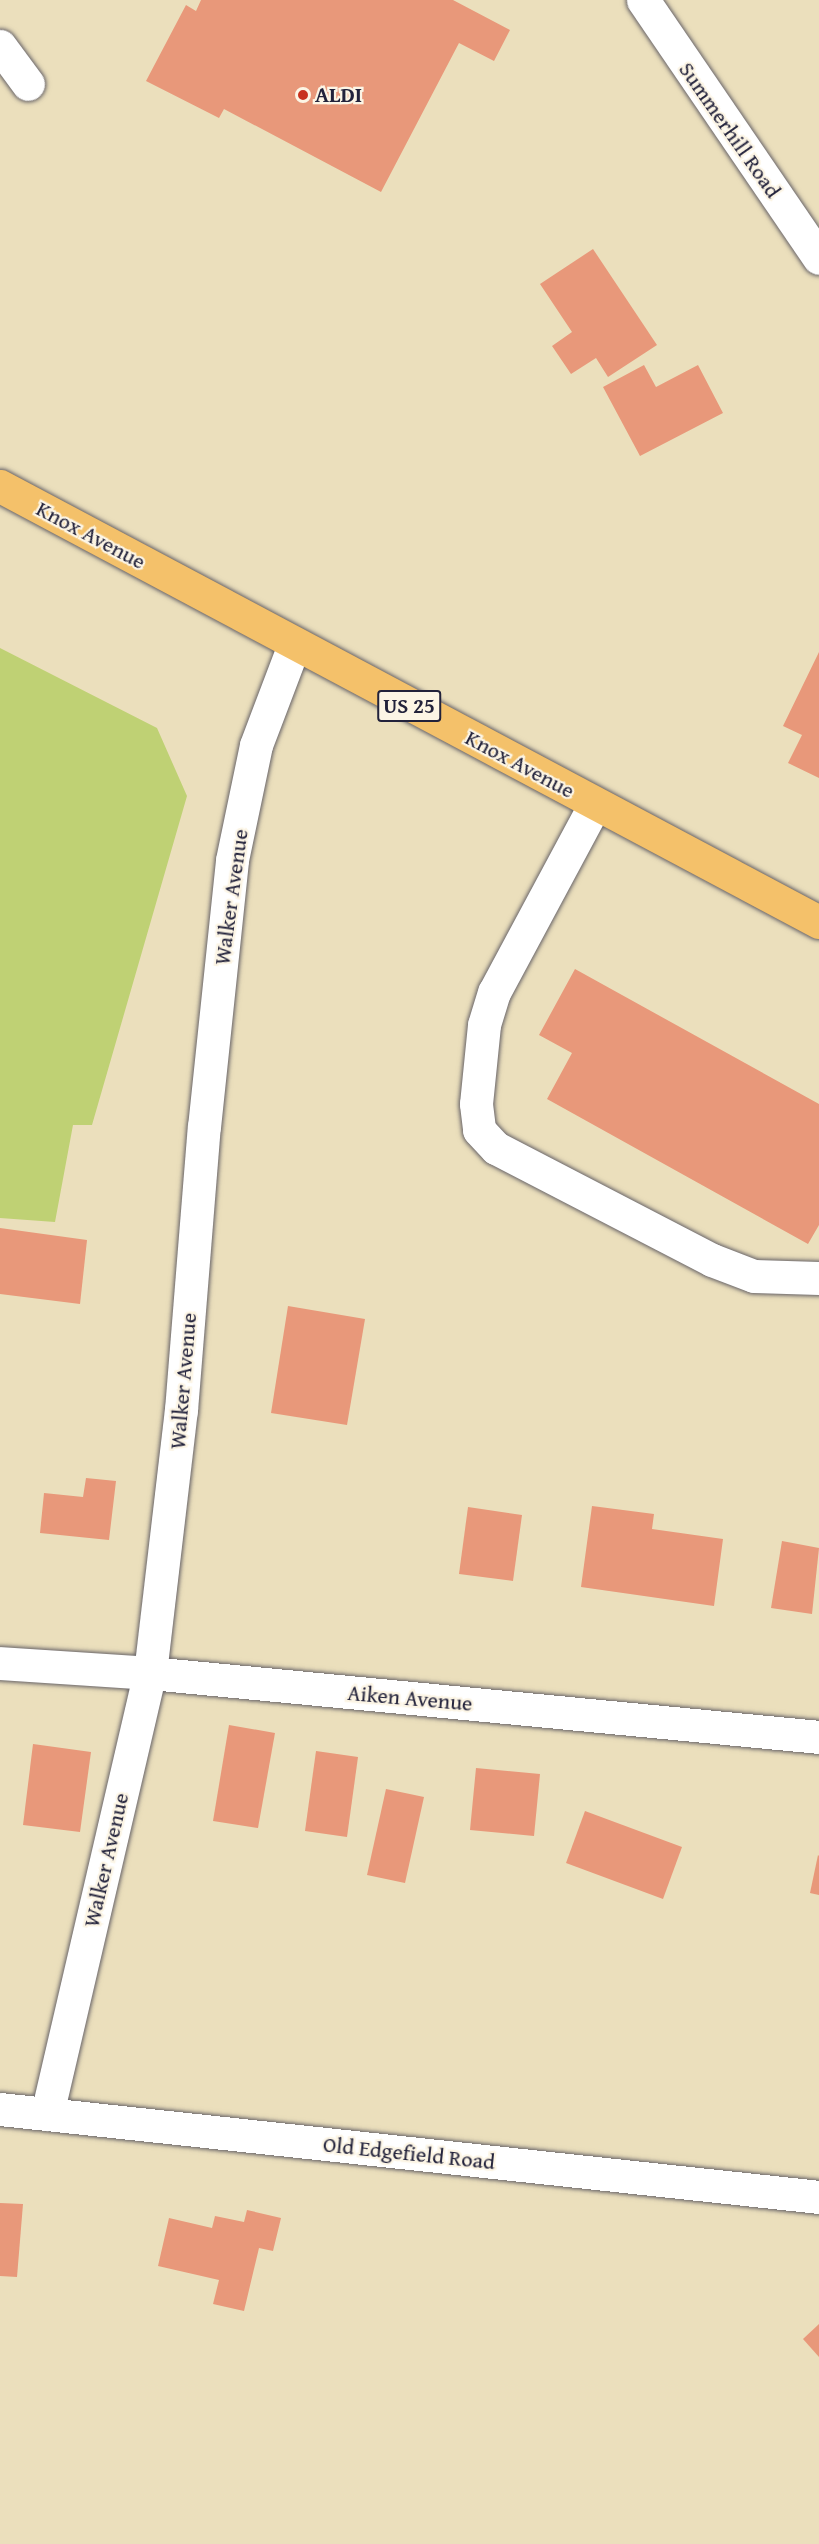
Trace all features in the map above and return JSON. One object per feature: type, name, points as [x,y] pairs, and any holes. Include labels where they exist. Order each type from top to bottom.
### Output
[{"type":"main road","name":"Knox Avenue","points":[[0,486],[294,645],[819,922]]},
{"type":"street","name":"Summerhill Road","points":[[643,0],[819,258]]},
{"type":"street","points":[[0,46],[28,84],[0,78]]},
{"type":"street","name":"Walker Avenue","points":[[47,2114],[150,1673],[181,1410],[204,1127],[232,860],[256,745],[294,645]]},
{"type":"street","points":[[595,804],[494,992],[484,1025],[476,1104],[479,1130],[496,1148],[712,1260],[754,1276],[819,1278]]},
{"type":"street","name":"Aiken Avenue","points":[[0,1663],[150,1673],[819,1737]]},
{"type":"street","name":"Old Edgefield Road","points":[[0,2109],[819,2197]]},
{"type":"green space","points":[[0,648],[157,728],[187,796],[92,1125],[73,1125],[55,1222],[0,1218]]},
{"type":"building","name":"ALDI","points":[[201,0],[453,0],[510,30],[494,61],[459,43],[381,192],[224,109],[219,118],[146,81],[186,5],[196,11]]},
{"type":"building","points":[[593,249],[657,345],[608,377],[596,358],[571,374],[552,346],[572,332],[540,284]]},
{"type":"building","points":[[644,365],[656,387],[698,365],[723,413],[640,456],[603,387]]},
{"type":"building","points":[[819,652],[819,778],[788,763],[802,735],[783,726]]},
{"type":"building","points":[[575,969],[819,1104],[819,1225],[808,1244],[547,1099],[572,1053],[539,1035]]},
{"type":"building","points":[[0,1228],[87,1240],[80,1304],[0,1294]]},
{"type":"building","points":[[288,1306],[365,1319],[347,1425],[271,1413]]},
{"type":"building","points":[[86,1478],[116,1481],[109,1540],[40,1533],[44,1493],[83,1497]]},
{"type":"building","points":[[592,1506],[654,1514],[652,1529],[723,1539],[714,1606],[581,1587]]},
{"type":"building","points":[[468,1507],[522,1515],[513,1581],[459,1574]]},
{"type":"building","points":[[782,1541],[819,1548],[812,1614],[771,1608]]},
{"type":"building","points":[[229,1725],[275,1733],[258,1828],[213,1821]]},
{"type":"building","points":[[33,1744],[91,1752],[80,1832],[23,1825]]},
{"type":"building","points":[[316,1751],[358,1757],[347,1837],[305,1831]]},
{"type":"building","points":[[476,1768],[540,1774],[534,1836],[470,1830]]},
{"type":"building","points":[[386,1789],[424,1797],[405,1883],[367,1875]]},
{"type":"building","points":[[585,1811],[682,1847],[663,1899],[566,1863]]},
{"type":"building","points":[[819,1856],[819,1895],[810,1893]]},
{"type":"building","points":[[0,2203],[23,2204],[17,2277],[0,2276]]},
{"type":"building","points":[[247,2210],[281,2218],[273,2251],[259,2248],[244,2311],[213,2304],[219,2280],[158,2266],[169,2218],[212,2228],[215,2216],[244,2222]]},
{"type":"building","points":[[819,2324],[819,2357],[803,2339]]},
{"type":"place","name":"ALDI","points":[[303,95]]}]
